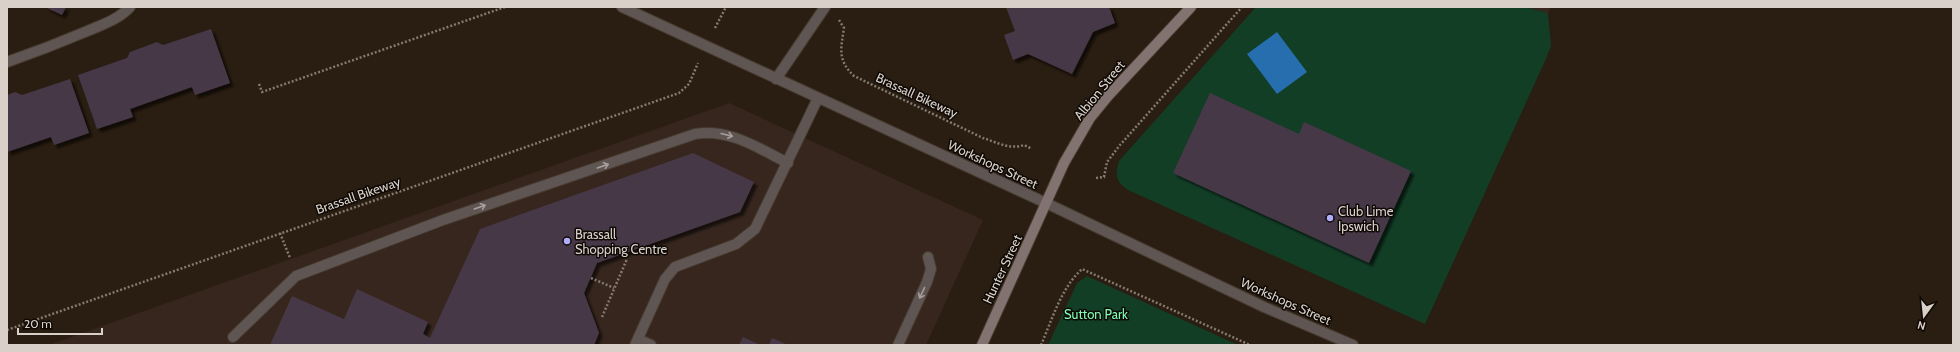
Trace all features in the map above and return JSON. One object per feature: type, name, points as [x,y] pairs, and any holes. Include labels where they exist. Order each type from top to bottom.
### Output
[{"type":"main road","name":"Albion Street","points":[[1046,203],[1064,163],[1090,118],[1108,96],[1191,7]]},
{"type":"main road","name":"Hunter Street","points":[[982,345],[1046,203]]},
{"type":"street","points":[[7,62],[46,48],[109,21],[124,13],[130,7]]},
{"type":"street","name":"Workshops Street","points":[[622,7],[1046,203],[1264,307],[1353,345]]},
{"type":"street","points":[[776,79],[826,7]]},
{"type":"street","points":[[651,345],[636,342],[669,273],[681,264],[736,244],[755,229],[818,98]]},
{"type":"street","points":[[233,337],[296,276],[443,220],[700,133],[715,132],[726,134],[788,162]]},
{"type":"street","points":[[898,345],[927,282],[931,269],[928,257]]},
{"type":"path","points":[[259,84],[262,92],[505,7]]},
{"type":"path","points":[[714,32],[726,7]]},
{"type":"path","points":[[1096,178],[1104,177],[1105,166],[1120,145],[1242,7]]},
{"type":"path","name":"Brassall Bikeway","points":[[837,19],[842,22],[844,28],[840,44],[843,61],[854,76],[983,138],[1003,145],[1018,147],[1024,145],[1032,149]]},
{"type":"path","name":"Brassall Bikeway","points":[[7,330],[280,232],[679,93],[689,84],[700,60]]},
{"type":"path","points":[[280,232],[296,276]]},
{"type":"path","points":[[602,317],[627,259]]},
{"type":"path","points":[[1041,345],[1067,288],[1074,276],[1082,269],[1250,345]]},
{"type":"path","points":[[591,278],[614,288]]},
{"type":"shaded area","points":[[1525,7],[1551,7],[1548,13]]},
{"type":"shaded area","points":[[729,103],[983,220],[926,345],[49,345]]},
{"type":"green space","points":[[1256,7],[1525,7],[1548,13],[1551,46],[1425,324],[1128,190],[1118,180],[1117,170],[1119,161]]},
{"type":"green space","name":"Sutton Park","points":[[1087,276],[1238,345],[1048,345],[1077,283]]},
{"type":"water","points":[[1277,32],[1307,72],[1277,94],[1247,54]]},
{"type":"building","points":[[45,7],[66,7],[62,15]]},
{"type":"building","points":[[1006,7],[1109,7],[1115,23],[1093,32],[1072,74],[1028,54],[1013,60],[1004,35],[1015,31]]},
{"type":"building","points":[[211,29],[230,83],[195,95],[192,87],[130,109],[133,117],[97,129],[78,75],[127,58],[130,52],[157,42],[163,45]]},
{"type":"building","points":[[70,79],[89,133],[54,145],[51,137],[7,152],[7,95],[15,92],[22,95]]},
{"type":"building","name":"Club Lime Ipswich","points":[[1210,93],[1299,134],[1304,122],[1411,171],[1369,263],[1173,173]]},
{"type":"building","name":"Brassall Shopping Centre","points":[[693,153],[754,182],[740,212],[597,263],[584,293],[599,333],[594,345],[270,345],[292,296],[344,319],[357,289],[428,322],[423,334],[430,338],[480,229]]},
{"type":"building","points":[[743,337],[760,345],[739,345]]},
{"type":"building","points":[[772,338],[788,345],[769,345]]},
{"type":"place","name":"Club Lime Ipswich","points":[[1330,218]]},
{"type":"place","name":"Brassall Shopping Centre","points":[[567,241]]}]
